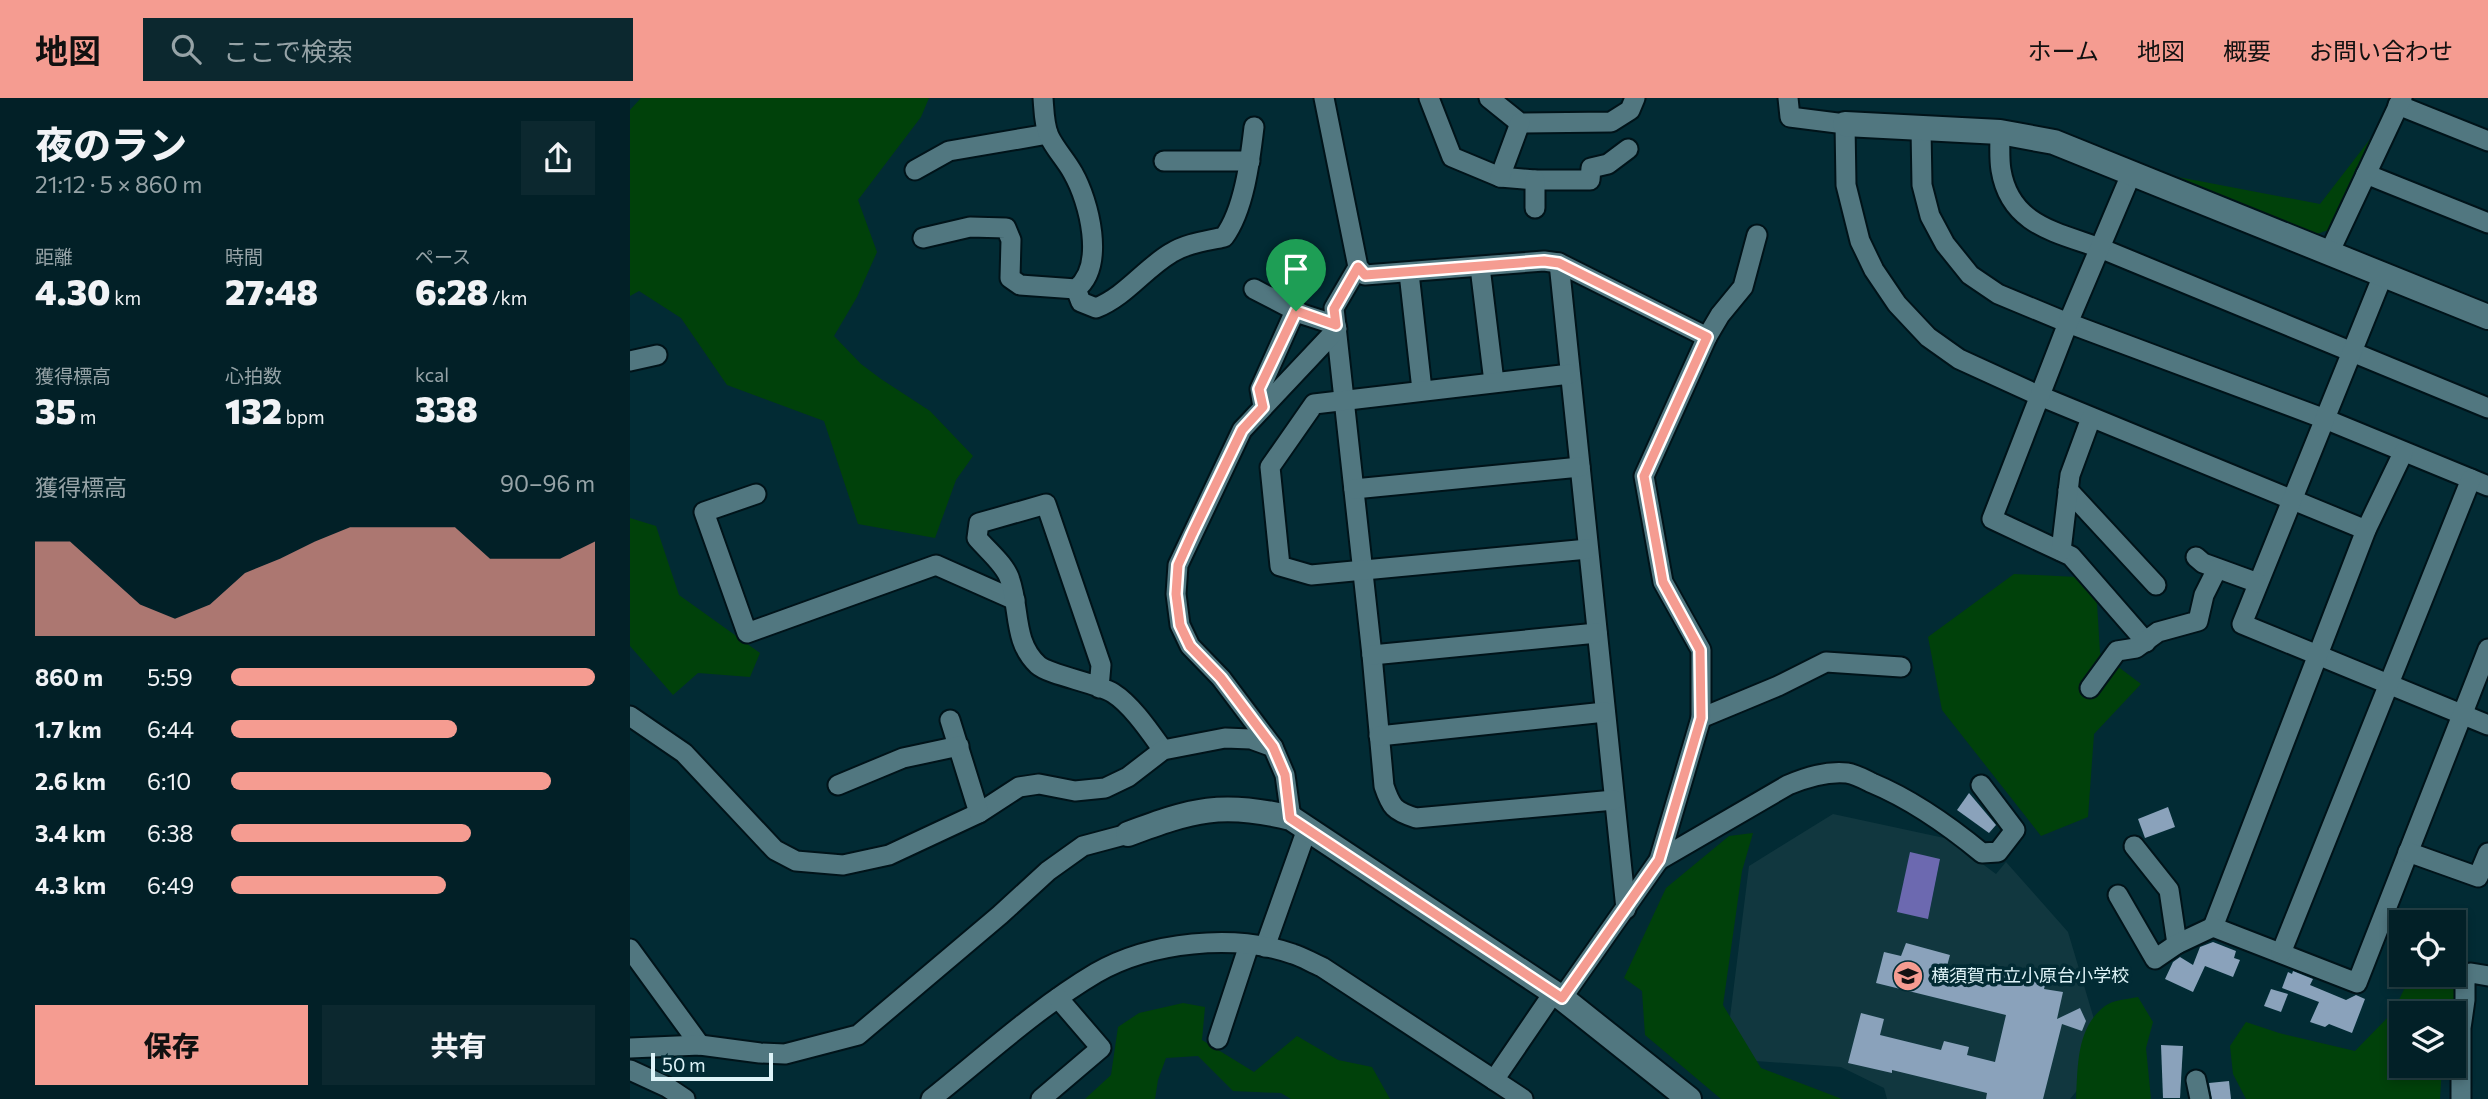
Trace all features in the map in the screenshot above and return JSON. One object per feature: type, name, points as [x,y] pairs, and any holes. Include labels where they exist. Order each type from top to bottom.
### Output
[{"type":"street","points":[[923,238],[970,227],[1006,228],[1011,240],[1010,278],[1020,285],[1076,289],[1086,281],[1091,264],[1092,244],[1084,196],[1048,134],[1043,98]]},
{"type":"street","points":[[1325,98],[1358,267],[1365,275],[1544,261],[1559,263],[1707,337]]},
{"type":"street","points":[[1429,98],[1452,157],[1500,177],[1590,180],[1591,168],[1608,164],[1628,149]]},
{"type":"street","points":[[1489,98],[1520,123],[1611,122],[1630,110],[1635,98]]},
{"type":"street","points":[[1788,98],[1790,117],[1845,124],[2000,132],[2054,142],[2488,317]]},
{"type":"street","points":[[2329,253],[2400,102],[2488,141]]},
{"type":"street","points":[[1500,177],[1520,123]]},
{"type":"street","points":[[1845,124],[1845,176],[1851,214],[1860,241],[1874,270],[1897,304],[1928,337],[1959,359],[2040,396],[2366,530]]},
{"type":"street","points":[[1076,289],[1081,302],[1096,308],[1112,302],[1182,247],[1224,237],[1233,226],[1250,161],[1254,127]]},
{"type":"street","points":[[1921,129],[1922,185],[1930,216],[1945,244],[1970,275],[1998,294],[2325,419],[2479,482],[2388,684],[2281,953]]},
{"type":"street","points":[[2000,132],[2001,170],[2007,191],[2017,209],[2036,225],[2101,248],[2488,408]]},
{"type":"street","points":[[915,170],[949,152],[1048,134]]},
{"type":"street","points":[[1164,161],[1250,161]]},
{"type":"street","points":[[2132,172],[2068,323],[1992,519],[2071,556],[2146,642]]},
{"type":"street","points":[[2366,174],[2488,223]]},
{"type":"street","points":[[1535,180],[1535,208]]},
{"type":"street","points":[[1494,1080],[1626,909],[1659,860],[1701,718],[1700,650],[1663,582],[1644,476],[1707,337],[1720,315],[1743,287],[1757,235]]},
{"type":"street","points":[[1559,263],[1626,909]]},
{"type":"street","points":[[1358,267],[1334,309],[1384,786],[1390,804],[1401,813],[1416,818],[1614,800]]},
{"type":"street","points":[[1480,267],[1494,382]]},
{"type":"street","points":[[1409,273],[1422,390]]},
{"type":"street","points":[[2384,275],[2242,624],[2488,724]]},
{"type":"street","points":[[1254,289],[1296,311],[1336,327]]},
{"type":"street","points":[[1263,407],[1259,389],[1296,311]]},
{"type":"street","points":[[1218,1039],[1257,946],[1299,823],[1285,775],[1273,747],[1221,678],[1190,646],[1180,625],[1176,594],[1178,565],[1242,430],[1336,327]]},
{"type":"street","points":[[630,361],[657,355]]},
{"type":"street","points":[[1570,374],[1314,404],[1270,467],[1280,566],[1311,575],[1588,549]]},
{"type":"street","points":[[2061,551],[2070,475],[2091,418]]},
{"type":"street","points":[[2213,928],[2366,530],[2403,453]]},
{"type":"street","points":[[1354,489],[1580,467]]},
{"type":"street","points":[[2068,490],[2156,586]]},
{"type":"street","points":[[756,494],[704,512],[747,633],[936,565],[1015,600]]},
{"type":"street","points":[[1099,688],[1101,666],[1046,504],[979,523],[977,538],[1010,576],[1017,627],[1026,649],[1040,667],[1114,694],[1140,719],[1163,750]]},
{"type":"street","points":[[2196,557],[2217,569],[2258,583]]},
{"type":"street","points":[[2090,688],[2117,651],[2136,648],[2158,632],[2198,621],[2204,595],[2217,569]]},
{"type":"street","points":[[1372,655],[1597,633]]},
{"type":"street","points":[[2118,895],[2149,966],[2177,944],[2213,928],[2357,983],[2488,649]]},
{"type":"street","points":[[1701,718],[1778,686],[1826,662],[1901,667]]},
{"type":"street","points":[[1379,736],[1605,712]]},
{"type":"street","points":[[630,716],[684,753],[775,850],[796,861],[843,865],[889,855],[979,813],[1019,787],[1039,784],[1075,791],[1105,788],[1128,777],[1163,750],[1225,738],[1251,739],[1273,747]]},
{"type":"street","points":[[950,720],[979,813]]},
{"type":"street","points":[[838,785],[903,758],[959,746]]},
{"type":"street","points":[[1659,860],[1788,785],[1811,775],[1836,772],[1850,773],[1888,789],[1938,817],[1982,853],[1998,852],[2015,830],[1981,785]]},
{"type":"street","points":[[630,1048],[700,1045],[785,1054],[858,1035],[1048,871],[1083,846],[1175,817],[1216,808],[1260,810],[1299,823],[1558,995],[1689,1099]]},
{"type":"street","points":[[2134,846],[2169,890],[2177,944]]},
{"type":"street","points":[[2408,852],[2478,877],[2488,853]]},
{"type":"street","points":[[931,1099],[1058,998],[1098,972],[1170,946],[1211,943],[1257,946],[1293,954],[1322,967],[1523,1099]]},
{"type":"street","points":[[630,949],[700,1045]]},
{"type":"street","points":[[2461,1099],[2461,1028],[2465,980],[2471,973],[2488,976]]},
{"type":"street","points":[[1041,1099],[1101,1048],[1058,998]]},
{"type":"street","points":[[630,1070],[667,1087],[685,1099]]},
{"type":"shaded area","name":"横須賀市立小原台小学校","points":[[1833,814],[1949,839],[1996,874],[2006,862],[2068,932],[2094,1019],[2080,1087],[2070,1099],[1887,1099],[1884,1088],[1841,1067],[1755,1061],[1728,1033],[1749,866]]},
{"type":"shaded area","points":[[1910,852],[1940,859],[1928,919],[1897,912]]},
{"type":"green space","points":[[641,98],[929,98],[921,117],[858,200],[877,252],[857,297],[834,336],[861,364],[930,411],[973,456],[956,480],[935,538],[858,524],[824,421],[727,385],[681,318],[639,291],[630,296],[630,110]]},
{"type":"green space","points":[[2381,130],[2334,228],[2317,234],[2178,177],[2320,204],[2374,134]]},
{"type":"green space","points":[[630,518],[656,526],[679,595],[760,653],[750,677],[698,673],[673,695],[630,646]]},
{"type":"green space","points":[[2014,574],[2077,577],[2097,603],[2100,653],[2141,684],[2094,734],[2088,817],[2041,836],[1942,710],[1928,637]]},
{"type":"green space","points":[[1753,833],[1742,871],[1723,1005],[1761,1068],[1842,1099],[1721,1099],[1645,1035],[1642,991],[1624,978],[1666,888],[1729,836]]},
{"type":"green space","points":[[2405,987],[2459,987],[2456,1001],[2398,1001]]},
{"type":"green space","points":[[2138,997],[2153,1022],[2146,1048],[2151,1099],[2076,1099],[2080,1048],[2089,1025],[2108,1004]]},
{"type":"green space","points":[[1183,1003],[1205,1007],[1202,1040],[1254,1072],[1297,1036],[1338,1060],[1372,1067],[1390,1099],[1291,1099],[1281,1093],[1233,1091],[1198,1056],[1166,1058],[1155,1099],[1085,1099],[1111,1075],[1118,1027],[1139,1013]]},
{"type":"green space","points":[[2389,1016],[2389,1078],[2441,1078],[2440,1099],[2246,1099],[2233,1074],[2230,1046],[2246,1022],[2279,1033],[2355,1051]]},
{"type":"building","points":[[1969,793],[1996,825],[1989,833],[1957,810]]},
{"type":"building","points":[[2168,807],[2175,827],[2145,838],[2138,819]]},
{"type":"building","points":[[2213,942],[2236,951],[2234,958],[2240,960],[2233,977],[2205,966],[2193,992],[2165,979],[2173,962],[2180,957],[2193,965],[2200,947]]},
{"type":"building","points":[[1906,943],[1950,955],[1947,966],[1980,974],[1982,965],[2046,981],[2044,989],[2063,992],[2057,1019],[2080,1008],[2086,1021],[2082,1031],[2062,1024],[2043,1099],[1986,1099],[1987,1093],[1892,1070],[1892,1073],[1848,1063],[1861,1013],[1884,1019],[1880,1035],[1941,1050],[1944,1041],[1969,1047],[1967,1055],[1995,1062],[2006,1015],[1876,983],[1884,952],[1901,956]]},
{"type":"building","points":[[2293,971],[2313,979],[2310,985],[2346,1000],[2356,995],[2365,999],[2352,1033],[2329,1024],[2325,1027],[2310,1022],[2319,1002],[2282,988],[2288,972],[2292,974]]},
{"type":"building","points":[[2271,989],[2288,994],[2281,1012],[2264,1006]]},
{"type":"building","points":[[2161,1045],[2183,1046],[2180,1098],[2163,1098]]},
{"type":"building","points":[[2229,1081],[2231,1099],[2212,1099],[2209,1083]]},
{"type":"place","name":"横須賀市立小原台小学校","points":[[1908,976]]},
{"type":"route","points":[[1544,261],[1559,263],[1707,337],[1644,476],[1663,582],[1700,650],[1701,718],[1659,860],[1562,998],[1290,818],[1285,775],[1273,747],[1221,678],[1190,646],[1180,625],[1176,594],[1178,565],[1242,430],[1263,407],[1259,389],[1296,311],[1336,325],[1334,309],[1358,267],[1365,275],[1544,261]]}]
